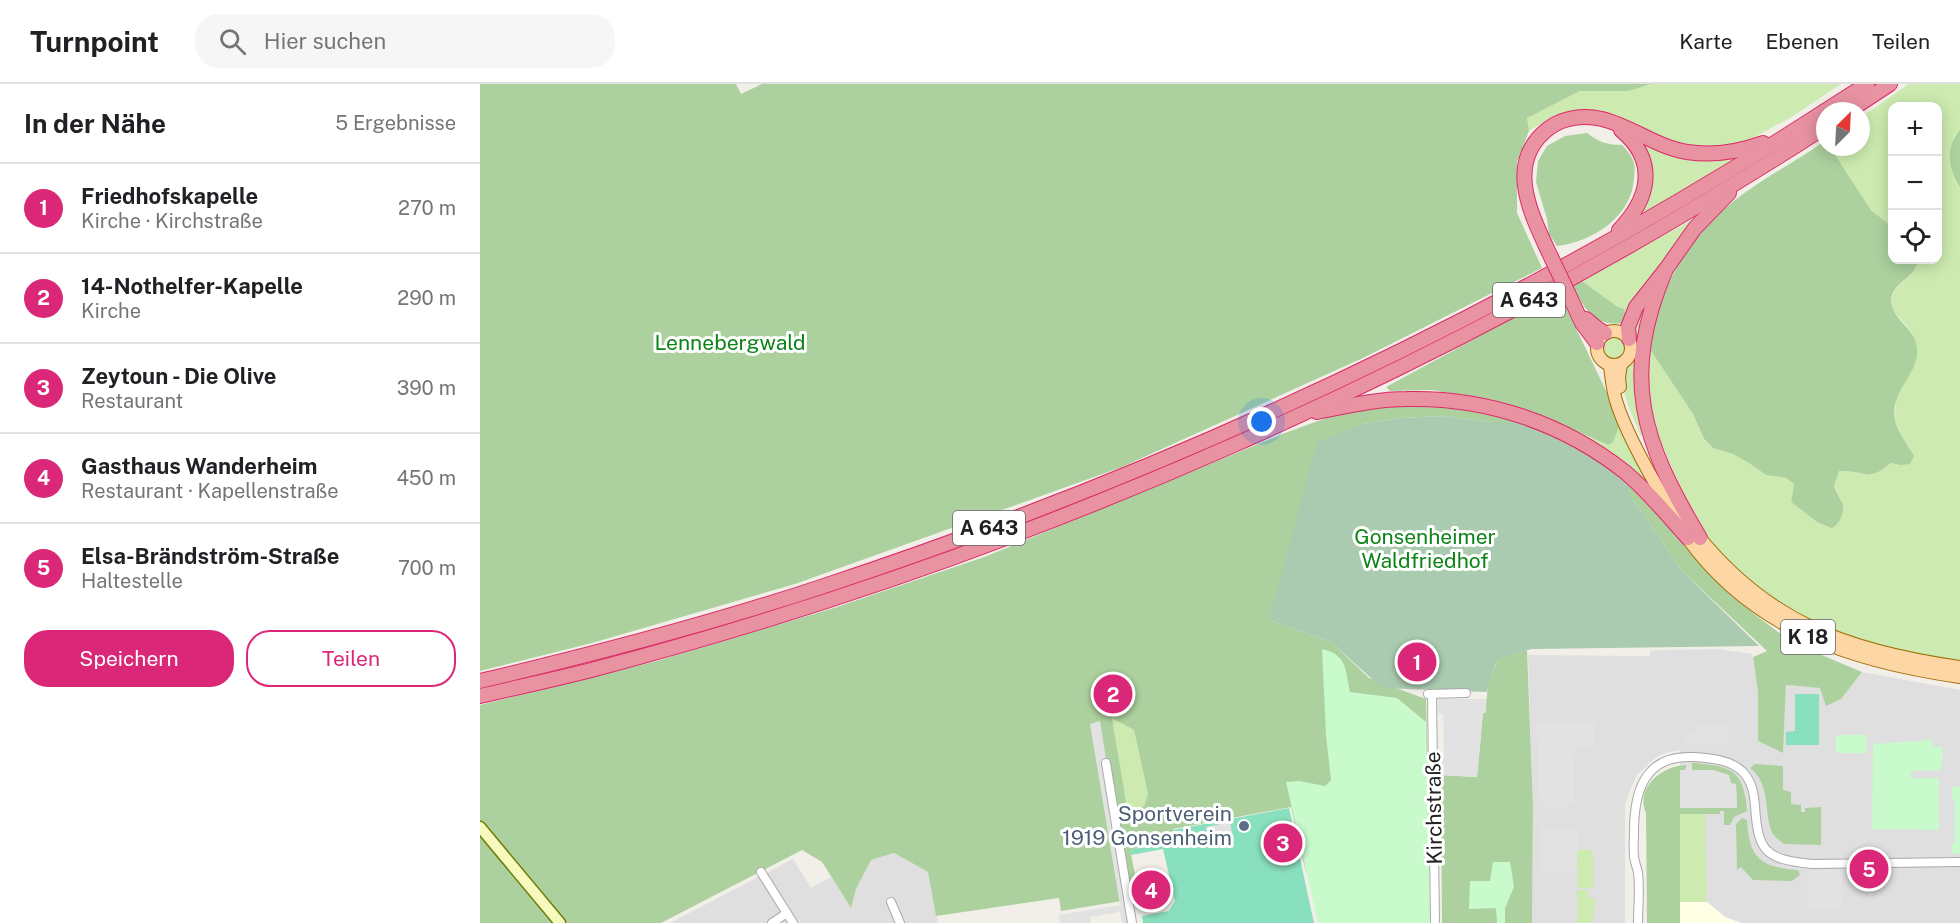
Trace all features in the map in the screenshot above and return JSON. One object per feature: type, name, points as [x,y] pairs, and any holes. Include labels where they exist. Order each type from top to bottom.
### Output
[{"type":"highway","name":"A 643","points":[[1839,102],[1867,84]]},
{"type":"highway","points":[[1863,102],[1890,84]]},
{"type":"highway","points":[[1601,338],[1582,323],[1551,257],[1525,193],[1524,178],[1533,144],[1554,125],[1579,117],[1601,119],[1662,145],[1697,153],[1712,154],[1743,149],[1791,133]]},
{"type":"highway","name":"A 643","points":[[480,681],[589,655],[819,588],[1057,503],[1148,466],[1370,366],[1475,313],[1608,241],[1816,117]]},
{"type":"highway","points":[[1601,119],[1619,129],[1634,142],[1642,157],[1645,175],[1643,192],[1636,211],[1608,241]]},
{"type":"highway","name":"A 643","points":[[480,696],[593,670],[711,637],[943,560],[1150,481],[1297,416],[1502,315],[1590,268],[1754,172],[1816,133]]},
{"type":"highway","points":[[1629,339],[1628,327],[1632,314],[1680,248],[1705,216],[1754,172]]},
{"type":"highway","points":[[1666,269],[1650,312],[1643,345],[1641,375],[1644,409],[1657,457],[1694,538]]},
{"type":"highway","points":[[1297,416],[1377,401],[1436,399],[1465,402],[1523,416],[1550,426],[1602,455],[1648,493],[1694,538]]},
{"type":"main road","points":[[1610,331],[1621,332],[1629,339],[1631,351],[1626,361],[1616,365],[1600,360],[1596,349],[1601,338],[1610,331]]},
{"type":"main road","points":[[1616,365],[1614,393],[1628,428],[1653,480],[1694,538]]},
{"type":"main road","name":"K 18","points":[[1694,538],[1759,597],[1798,621],[1858,647],[1960,668]]},
{"type":"main road","name":"K 18","points":[[1694,538],[1716,572],[1753,604],[1793,630],[1855,656],[1905,668],[1960,677]]},
{"type":"main road","points":[[480,826],[560,923]]},
{"type":"street","name":"Kirchstraße","points":[[1436,923],[1429,694],[1466,693]]},
{"type":"street","points":[[1638,923],[1638,873],[1634,855],[1636,800],[1646,777],[1653,769],[1666,761],[1679,757],[1720,760],[1742,771],[1753,789],[1757,834],[1762,846],[1772,855],[1788,862],[1812,864],[1960,862]]},
{"type":"street","points":[[1106,763],[1132,923]]},
{"type":"street","points":[[762,872],[793,923]]},
{"type":"street","points":[[891,902],[900,923]]},
{"type":"street","points":[[772,923],[787,913]]},
{"type":"shaded area","points":[[1718,649],[1752,654],[1758,692],[1758,741],[1783,752],[1786,685],[1820,688],[1841,698],[1862,672],[1960,690],[1960,923],[1741,923],[1725,917],[1707,902],[1680,902],[1680,750],[1656,757],[1637,775],[1625,805],[1625,923],[1532,923],[1533,805],[1528,655],[1650,656],[1650,651]]},
{"type":"shaded area","points":[[1438,699],[1486,699],[1477,777],[1441,775],[1440,765],[1444,757],[1443,714],[1438,713]]},
{"type":"shaded area","points":[[1100,721],[1132,923],[1122,923],[1120,912],[1090,917],[1091,923],[1060,923],[1059,915],[1120,905],[1090,724]]},
{"type":"shaded area","points":[[1537,723],[1595,723],[1594,746],[1575,746],[1574,804],[1567,804],[1566,809],[1547,807],[1538,797]]},
{"type":"shaded area","points":[[1697,724],[1728,724],[1728,743],[1684,743],[1684,733],[1697,733]]},
{"type":"shaded area","points":[[1692,767],[1692,770],[1713,770],[1729,775],[1731,783],[1736,784],[1737,808],[1680,808],[1680,770]]},
{"type":"shaded area","points":[[1230,822],[1233,838],[1209,843],[1206,827]]},
{"type":"shaded area","points":[[1540,828],[1578,828],[1577,872],[1541,872]]},
{"type":"shaded area","points":[[894,853],[928,872],[938,923],[670,923],[793,859],[811,888],[831,877],[851,908],[856,889],[871,860]]},
{"type":"shaded area","points":[[1808,870],[1842,870],[1842,909],[1808,909]]},
{"type":"shaded area","points":[[1854,871],[1878,872],[1878,889],[1854,889]]},
{"type":"shaded area","points":[[1680,902],[1707,902],[1725,917],[1741,923],[1680,923]]},
{"type":"green space","name":"Lennebergwald","points":[[480,84],[736,84],[741,94],[762,84],[1652,84],[1628,91],[1580,91],[1527,118],[1529,131],[1517,162],[1517,213],[1542,268],[1363,358],[1122,467],[795,584],[592,643],[480,671]]},
{"type":"green space","points":[[1652,84],[1841,84],[1790,118],[1747,141],[1720,147],[1679,144],[1593,110],[1555,115],[1529,131],[1526,118],[1580,91]]},
{"type":"green space","points":[[1909,84],[1960,84],[1960,130],[1954,137],[1960,187],[1960,662],[1900,651],[1845,635],[1793,611],[1744,575],[1714,545],[1692,512],[1661,442],[1648,396],[1649,348],[1693,414],[1704,440],[1713,448],[1733,454],[1766,475],[1786,478],[1794,484],[1791,502],[1817,522],[1831,528],[1844,506],[1834,486],[1839,471],[1871,475],[1891,463],[1900,465],[1909,447],[1895,420],[1896,398],[1904,383],[1917,346],[1914,337],[1895,312],[1892,302],[1896,290],[1914,271],[1917,264],[1942,264],[1942,102],[1888,102],[1888,224],[1871,210],[1836,156],[1870,156],[1870,111]]},
{"type":"green space","points":[[1960,130],[1960,187],[1951,166],[1950,151]]},
{"type":"green space","points":[[1587,133],[1603,142],[1622,145],[1628,152],[1634,167],[1632,192],[1618,216],[1608,225],[1584,239],[1557,246],[1549,234],[1536,182],[1538,161],[1547,146],[1565,136]]},
{"type":"green space","points":[[1641,145],[1673,156],[1697,160],[1739,156],[1641,213],[1645,204]]},
{"type":"green space","points":[[1816,147],[1816,156],[1836,156],[1871,210],[1888,224],[1888,264],[1917,264],[1892,296],[1894,310],[1912,334],[1917,347],[1914,366],[1897,399],[1895,409],[1896,425],[1914,456],[1910,464],[1891,463],[1876,473],[1866,475],[1839,471],[1834,486],[1843,504],[1843,511],[1839,522],[1831,528],[1817,522],[1791,502],[1794,484],[1786,478],[1766,475],[1733,454],[1713,448],[1704,439],[1693,414],[1649,348],[1661,302],[1680,261],[1693,243],[1724,209],[1763,180]]},
{"type":"green space","points":[[1699,216],[1626,316],[1624,309],[1582,281]]},
{"type":"green space","points":[[1582,281],[1624,309],[1626,316],[1622,323],[1604,322],[1591,314],[1572,286]]},
{"type":"green space","points":[[1559,293],[1621,422],[1613,442],[1608,445],[1536,413],[1493,400],[1432,390],[1390,391],[1386,387]]},
{"type":"green space","points":[[1646,301],[1645,434],[1641,436],[1627,403],[1623,376],[1625,368],[1635,355],[1632,335]]},
{"type":"green space","points":[[1609,337],[1617,337],[1624,344],[1624,352],[1617,359],[1609,359],[1602,352],[1602,344]]},
{"type":"green space","points":[[1425,404],[1470,407],[1518,422],[1490,422],[1443,416],[1400,418],[1363,424],[1269,620],[1331,642],[1369,678],[1426,699],[1429,820],[1306,872],[1291,807],[1173,829],[1173,841],[1130,850],[1140,898],[1061,911],[1059,898],[936,916],[928,872],[894,853],[871,860],[856,889],[851,908],[822,862],[802,850],[661,923],[480,923],[480,705],[657,661],[834,608],[987,556],[1285,433],[1329,417],[1376,407]],"holes":[[[1112,718],[1134,730],[1148,794],[1144,806],[1128,814]]]},
{"type":"green space","name":"Gonsenheimer Waldfriedhof","points":[[1443,416],[1490,422],[1518,422],[1541,430],[1585,452],[1612,470],[1631,488],[1628,495],[1681,570],[1759,646],[1532,649],[1510,654],[1499,660],[1487,692],[1382,688],[1331,642],[1269,620],[1317,442],[1363,424],[1400,418]]},
{"type":"green space","points":[[1621,422],[1654,491],[1611,454],[1575,431],[1608,445]]},
{"type":"green space","points":[[1631,488],[1681,538],[1711,576],[1753,613],[1791,642],[1862,672],[1841,699],[1826,706],[1820,688],[1786,685],[1783,753],[1758,741],[1758,692],[1753,657],[1767,651],[1681,570],[1635,502],[1627,495]]},
{"type":"green space","points":[[1322,649],[1341,659],[1346,670],[1350,692],[1397,698],[1426,722],[1430,923],[1318,923],[1286,782],[1299,781],[1325,786],[1331,780],[1326,735]]},
{"type":"green space","points":[[1527,650],[1533,805],[1532,923],[1442,923],[1441,775],[1477,777],[1483,713],[1486,713],[1491,676],[1501,656]]},
{"type":"green space","points":[[1795,694],[1819,694],[1819,745],[1786,745],[1786,732],[1795,731]]},
{"type":"green space","points":[[1112,717],[1134,730],[1148,794],[1144,806],[1127,815]]},
{"type":"green space","points":[[1836,735],[1866,735],[1866,753],[1836,753]]},
{"type":"green space","points":[[1932,740],[1934,747],[1942,747],[1941,768],[1911,771],[1910,778],[1939,778],[1939,830],[1872,829],[1873,744]]},
{"type":"green space","points":[[1692,763],[1717,766],[1733,772],[1743,786],[1747,811],[1734,817],[1730,825],[1724,825],[1724,811],[1720,811],[1720,814],[1680,814],[1680,923],[1647,923],[1644,795],[1647,787],[1668,769],[1686,765],[1686,770],[1680,770],[1680,808],[1737,808],[1736,784],[1731,784],[1714,770],[1692,770]]},
{"type":"green space","points":[[1755,764],[1783,766],[1783,790],[1791,792],[1791,804],[1801,805],[1801,812],[1805,812],[1805,808],[1821,807],[1821,845],[1784,844],[1775,836],[1769,822],[1764,788],[1750,768]]},
{"type":"green space","points":[[1952,787],[1960,787],[1960,854],[1952,853],[1952,844],[1955,842],[1955,801],[1952,798]]},
{"type":"green space","name":"Sportverein 1919 Gonsenheim","points":[[1289,808],[1314,923],[1143,923],[1142,916],[1169,911],[1175,901],[1163,849],[1131,855],[1130,850],[1173,841],[1173,830]]},
{"type":"green space","points":[[1680,814],[1705,814],[1707,902],[1680,902]]},
{"type":"green space","points":[[1742,818],[1747,820],[1750,843],[1759,858],[1774,866],[1798,870],[1800,875],[1792,881],[1753,880],[1741,867],[1737,870],[1736,824]]},
{"type":"green space","points":[[1577,850],[1591,850],[1593,854],[1593,888],[1577,888],[1579,869],[1577,869]]},
{"type":"green space","points":[[1493,862],[1510,862],[1514,887],[1505,908],[1505,923],[1497,923],[1496,908],[1469,909],[1470,881],[1490,881]]},
{"type":"green space","points":[[1577,890],[1588,890],[1588,898],[1595,898],[1594,917],[1591,923],[1577,923]]},
{"type":"place","name":"Friedhofskapelle","points":[[1417,662]]},
{"type":"place","name":"14-Nothelfer-Kapelle","points":[[1113,694]]},
{"type":"place","name":"Sportverein 1919 Gonsenheim","points":[[1244,826]]},
{"type":"place","name":"Zeytoun - Die Olive","points":[[1283,843]]},
{"type":"place","name":"Elsa-Brändström-Straße","points":[[1869,869]]},
{"type":"place","name":"Gasthaus Wanderheim","points":[[1151,890]]}]
